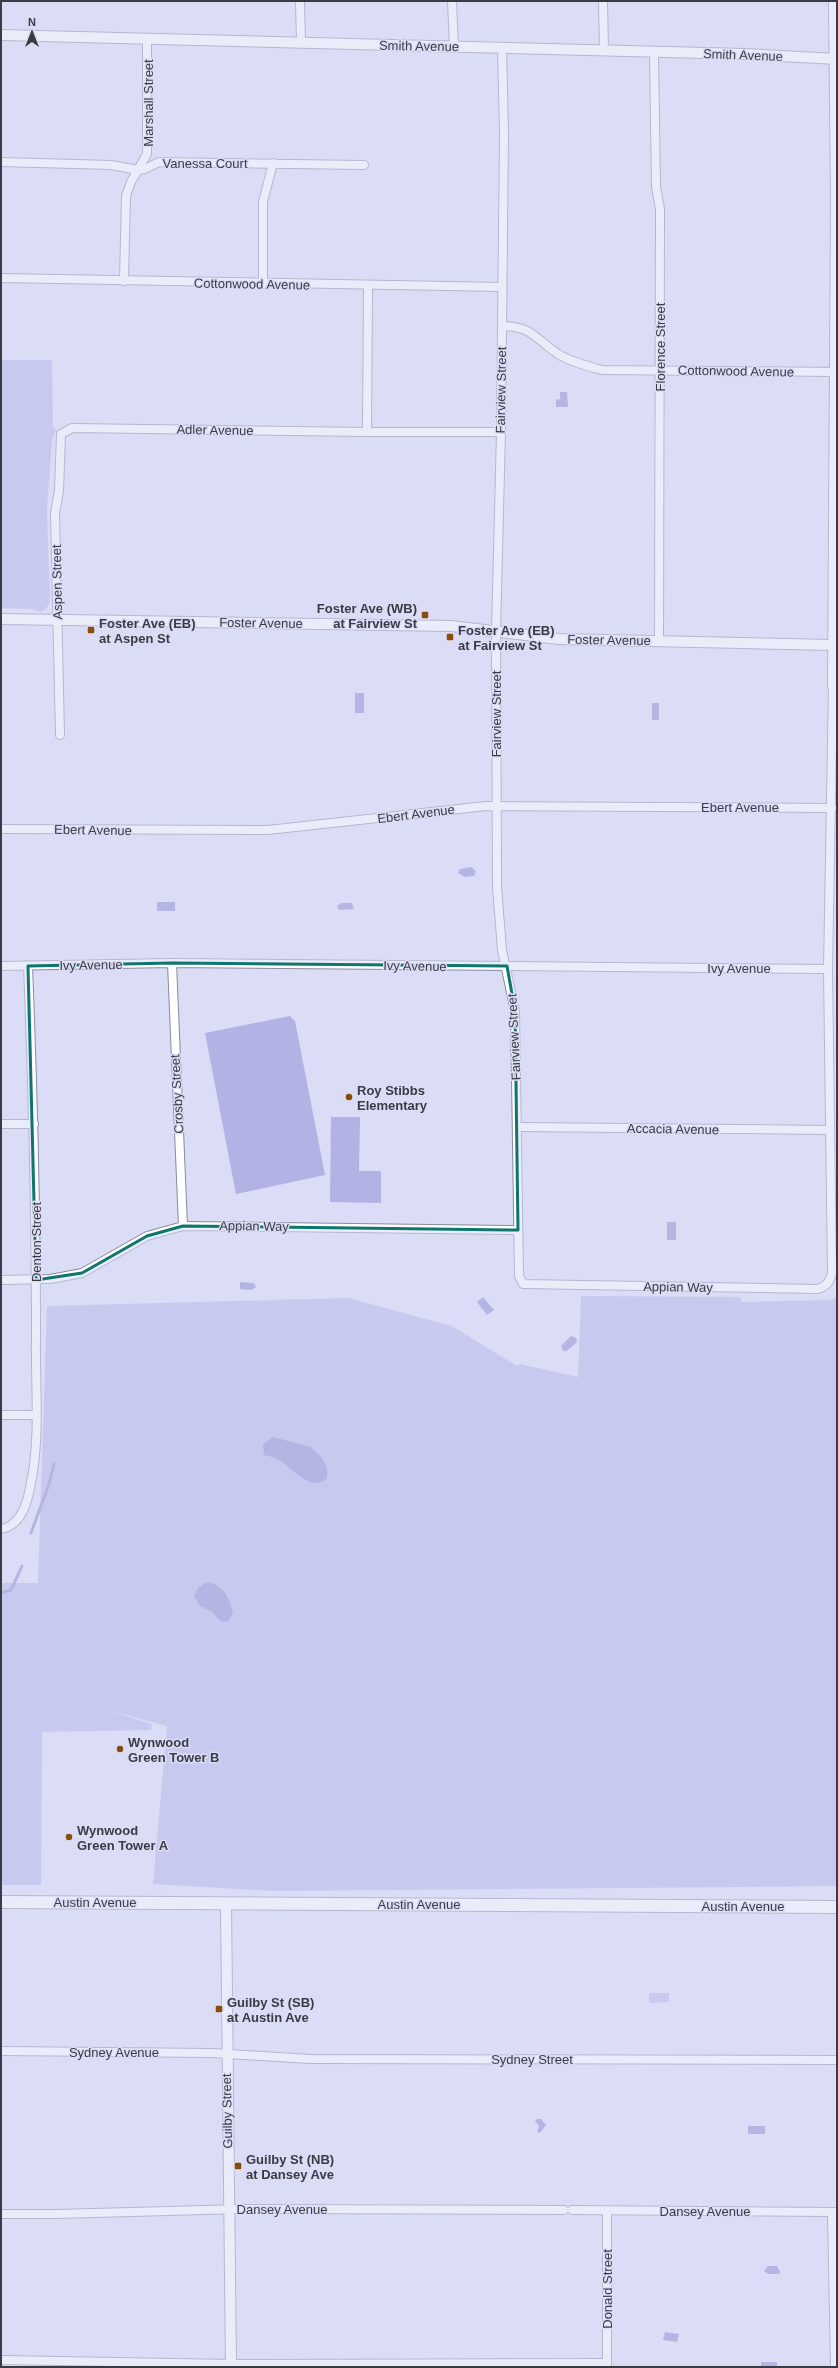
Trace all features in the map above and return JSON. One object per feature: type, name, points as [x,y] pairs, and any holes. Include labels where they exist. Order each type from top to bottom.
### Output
[{"type":"main road","name":"Austin Avenue","points":[[1,1902],[837,1907]]},
{"type":"street","points":[[300,1],[300,42]]},
{"type":"street","points":[[452,1],[454,46]]},
{"type":"street","points":[[602,1],[604,51]]},
{"type":"street","points":[[830,1130],[828,969],[835,687],[833,645],[836,59],[834,1]]},
{"type":"street","name":"Smith Avenue","points":[[1,36],[454,46],[836,59]]},
{"type":"street","name":"Marshall Street","points":[[124,281],[126,196],[131,182],[148,154],[147,39]]},
{"type":"street","name":"Fairview Street","points":[[502,48],[504,132],[501,432],[496,630],[496,806],[498,903],[502,950],[515,1011],[519,1276],[521,1282]]},
{"type":"street","name":"Florence Street","points":[[654,53],[656,186],[660,209],[659,641]]},
{"type":"street","points":[[1,162],[111,165],[138,170]]},
{"type":"street","name":"Vanessa Court","points":[[138,170],[145,169],[159,162],[364,164]]},
{"type":"street","points":[[263,284],[263,202],[273,163]]},
{"type":"street","name":"Cottonwood Avenue","points":[[1,278],[502,288]]},
{"type":"street","points":[[368,286],[368,432]]},
{"type":"street","name":"Cottonwood Avenue","points":[[502,326],[520,327],[527,330],[559,355],[579,364],[602,370],[835,372]]},
{"type":"street","name":"Adler Avenue","points":[[64,431],[72,428],[368,432],[501,432]]},
{"type":"street","name":"Aspen Street","points":[[60,735],[55,513],[59,491],[59,438],[64,431]]},
{"type":"street","name":"Foster Avenue","points":[[1,619],[451,626],[496,630],[559,639],[833,645]]},
{"type":"street","name":"Ebert Avenue","points":[[1,829],[268,830],[496,806],[832,808]]},
{"type":"street","name":"Ivy Avenue","points":[[1,966],[172,963],[828,969]]},
{"type":"street","name":"Crosby Street","points":[[172,963],[183,1226]]},
{"type":"street","name":"Denton Street","points":[[1,1529],[13,1524],[21,1516],[32,1480],[36,1447],[34,1124],[28,966]]},
{"type":"street","points":[[1,1124],[34,1124]]},
{"type":"street","name":"Accacia Avenue","points":[[517,1127],[830,1130]]},
{"type":"street","name":"Appian Way","points":[[521,1282],[528,1286],[818,1289],[828,1284],[831,1277],[830,1130]]},
{"type":"street","name":"Appian Way","points":[[1,1280],[36,1280],[82,1274],[147,1236],[183,1226],[518,1230]]},
{"type":"street","points":[[1,1415],[35,1415]]},
{"type":"street","name":"Guilby Street","points":[[226,1903],[226,2054],[231,2365]]},
{"type":"street","name":"Sydney Avenue","points":[[1,2051],[226,2054]]},
{"type":"street","name":"Sydney Street","points":[[226,2054],[311,2058],[837,2060]]},
{"type":"street","name":"Dansey Avenue","points":[[1,2214],[56,2214],[229,2209],[564,2210]]},
{"type":"street","name":"Dansey Avenue","points":[[572,2210],[835,2212]]},
{"type":"street","name":"Donald Street","points":[[607,2211],[607,2365]]},
{"type":"street","points":[[835,2212],[835,2367]]},
{"type":"street","points":[[1,2360],[231,2365],[607,2365]]},
{"type":"highlighted area","points":[[172,963],[507,966],[515,1011],[518,1230],[183,1226],[147,1236],[82,1273],[36,1280],[28,966]]},
{"type":"shaded area","points":[[1,360],[52,360],[53,427],[56,430],[52,440],[47,510],[50,602],[46,609],[40,612],[32,609],[1,608]]},
{"type":"shaded area","points":[[560,392],[567,392],[568,407],[556,407],[556,400],[560,399]]},
{"type":"shaded area","points":[[355,693],[364,693],[364,713],[355,713]]},
{"type":"shaded area","points":[[652,703],[659,703],[659,720],[652,720]]},
{"type":"shaded area","points":[[471,867],[476,871],[474,876],[465,877],[458,873],[460,869]]},
{"type":"shaded area","points":[[157,902],[175,902],[175,911],[157,911]]},
{"type":"shaded area","points":[[341,903],[352,903],[354,909],[339,910],[337,906]]},
{"type":"shaded area","points":[[290,1016],[295,1021],[325,1175],[236,1194],[205,1033]]},
{"type":"shaded area","points":[[331,1117],[360,1117],[359,1171],[381,1171],[381,1203],[330,1202]]},
{"type":"shaded area","points":[[667,1222],[676,1222],[676,1240],[667,1240]]},
{"type":"shaded area","points":[[240,1282],[254,1283],[256,1287],[252,1290],[240,1289]]},
{"type":"shaded area","points":[[581,1296],[739,1297],[743,1302],[831,1300],[837,1297],[837,1886],[275,1891],[153,1884],[167,1726],[107,1710],[152,1724],[151,1730],[42,1732],[41,1885],[1,1885],[1,1583],[38,1583],[47,1306],[348,1298],[452,1326],[517,1366],[519,1364],[578,1377]]},
{"type":"shaded area","points":[[483,1297],[494,1310],[487,1315],[477,1302]]},
{"type":"shaded area","points":[[571,1336],[576,1338],[577,1342],[567,1351],[563,1351],[561,1346]]},
{"type":"shaded area","points":[[273,1437],[311,1447],[322,1458],[327,1467],[327,1478],[321,1482],[315,1483],[309,1481],[302,1478],[281,1461],[264,1455],[263,1444]]},
{"type":"shaded area","points":[[207,1582],[213,1583],[221,1589],[228,1598],[233,1613],[228,1622],[220,1621],[212,1612],[200,1606],[194,1596],[198,1588]]},
{"type":"shaded area","points":[[649,1993],[669,1993],[669,2002],[649,2003]]},
{"type":"shaded area","points":[[537,2119],[541,2119],[546,2125],[540,2133],[537,2132],[539,2126],[535,2121]]},
{"type":"shaded area","points":[[748,2126],[765,2126],[765,2134],[748,2134]]},
{"type":"shaded area","points":[[768,2266],[777,2266],[780,2272],[779,2274],[768,2274],[764,2271]]},
{"type":"shaded area","points":[[665,2332],[679,2334],[677,2342],[663,2340]]},
{"type":"shaded area","points":[[761,2362],[777,2362],[777,2367],[761,2367]]},
{"type":"waterway","points":[[31,1533],[49,1484],[54,1464]]},
{"type":"waterway","points":[[1,1593],[11,1590],[22,1566]]},
{"type":"place","name":"Foster Ave (WB) at Fairview St","points":[[425,615]]},
{"type":"place","name":"Foster Ave (EB) at Aspen St","points":[[91,630]]},
{"type":"place","name":"Foster Ave (EB) at Fairview St","points":[[450,637]]},
{"type":"place","name":"Roy Stibbs Elementary","points":[[349,1097]]},
{"type":"place","name":"Wynwood Green Tower B","points":[[120,1749]]},
{"type":"place","name":"Wynwood Green Tower A","points":[[69,1837]]},
{"type":"place","name":"Guilby St (SB) at Austin Ave","points":[[219,2009]]},
{"type":"place","name":"Guilby St (NB) at Dansey Ave","points":[[238,2166]]}]
